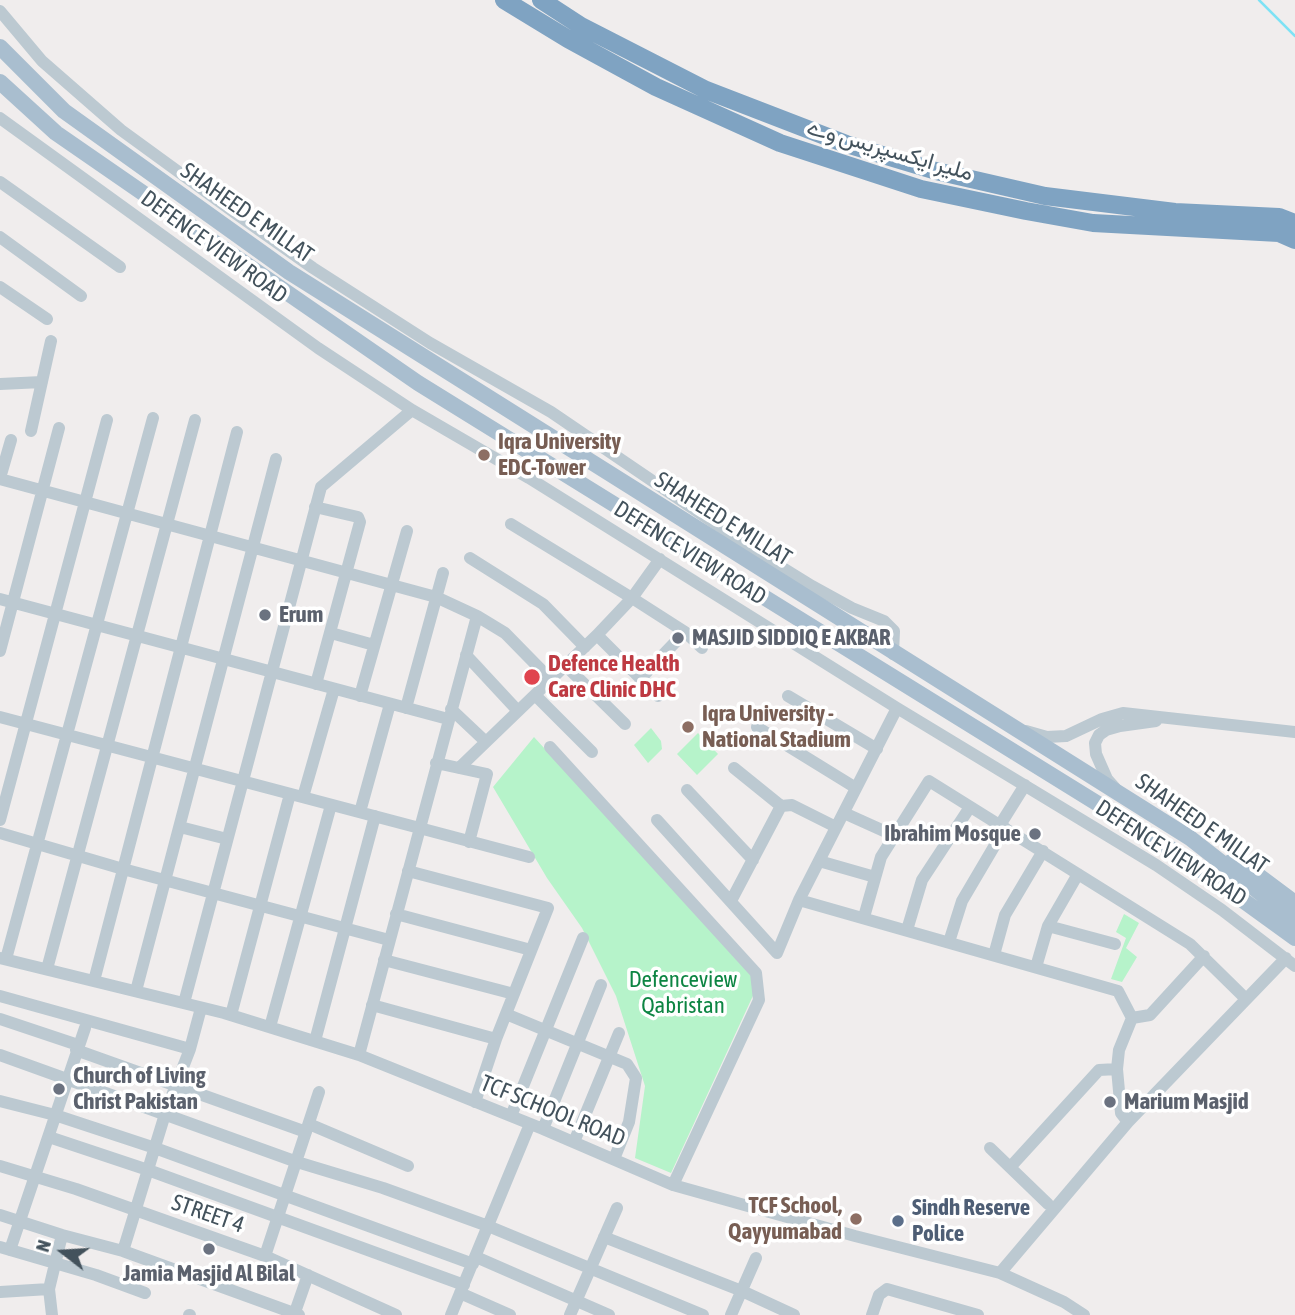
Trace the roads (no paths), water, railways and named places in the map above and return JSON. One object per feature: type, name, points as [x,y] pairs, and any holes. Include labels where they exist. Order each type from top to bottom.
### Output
[{"type":"highway","name":"ملیر ایکسپریس وے","points":[[503,0],[656,87],[780,143],[921,189],[1093,223],[1279,233],[1295,240]]},
{"type":"highway","name":"ملیر ایکسپریس وے","points":[[541,0],[581,26],[706,90],[872,152],[936,171],[1045,196],[1175,212],[1279,217],[1295,223]]},
{"type":"main road","name":"SHAHEED E MILLAT","points":[[0,47],[64,111],[289,272],[893,654],[1190,838],[1295,920]]},
{"type":"main road","name":"SHAHEED E MILLAT","points":[[0,82],[56,133],[418,383],[1179,854],[1295,938]]},
{"type":"main road","points":[[1190,838],[1252,871],[1295,903]]},
{"type":"street","points":[[0,11],[42,61],[121,130],[235,213],[313,268],[430,343],[551,412],[757,552],[852,608],[884,621],[894,631],[893,654]]},
{"type":"street","name":"DEFENCE VIEW ROAD","points":[[0,118],[318,348],[412,410],[529,478],[1178,880],[1290,962]]},
{"type":"street","points":[[0,182],[120,267]]},
{"type":"street","points":[[0,237],[81,296]]},
{"type":"street","points":[[0,287],[47,319]]},
{"type":"street","points":[[31,431],[51,341]]},
{"type":"street","points":[[0,384],[42,382]]},
{"type":"street","points":[[184,1003],[321,486],[412,410]]},
{"type":"street","points":[[3,958],[39,844],[153,418]]},
{"type":"street","points":[[0,820],[107,420]]},
{"type":"street","points":[[47,969],[195,420]]},
{"type":"street","points":[[0,651],[6,601],[43,490],[59,428]]},
{"type":"street","points":[[94,981],[237,432]]},
{"type":"street","points":[[11,440],[0,478],[436,597],[477,616],[505,633],[551,680]]},
{"type":"street","points":[[136,991],[276,459]]},
{"type":"street","points":[[315,507],[360,519],[316,684]]},
{"type":"street","points":[[511,524],[685,632],[702,648]]},
{"type":"street","points":[[360,696],[407,531]]},
{"type":"street","points":[[470,558],[543,604],[585,647]]},
{"type":"street","points":[[459,768],[597,635],[632,598],[660,559]]},
{"type":"street","points":[[406,708],[443,573]]},
{"type":"street","points":[[6,601],[390,704],[450,714],[486,742]]},
{"type":"street","points":[[359,1055],[477,616]]},
{"type":"street","points":[[640,679],[685,632]]},
{"type":"street","points":[[331,633],[374,645]]},
{"type":"street","points":[[597,635],[658,696]]},
{"type":"street","points":[[466,655],[518,711]]},
{"type":"street","points":[[566,666],[625,724]]},
{"type":"street","points":[[231,1015],[260,906],[334,689]]},
{"type":"street","points":[[535,695],[592,752]]},
{"type":"street","points":[[788,696],[877,748]]},
{"type":"street","points":[[360,813],[390,704]]},
{"type":"street","points":[[657,820],[777,953],[799,900],[897,708]]},
{"type":"street","points":[[1006,724],[1047,737],[1066,736],[1102,719],[1123,713],[1295,732]]},
{"type":"street","points":[[0,717],[529,858]]},
{"type":"street","points":[[1121,795],[1107,779],[1100,765],[1095,743],[1099,735],[1120,726],[1166,719]]},
{"type":"street","points":[[757,727],[856,788]]},
{"type":"street","points":[[550,747],[756,973],[759,1000],[673,1185]]},
{"type":"street","points":[[436,763],[487,775],[469,842]]},
{"type":"street","points":[[734,768],[781,806],[792,804],[836,827]]},
{"type":"street","points":[[863,917],[881,857],[929,780],[1190,944],[1245,998]]},
{"type":"street","points":[[949,942],[962,901],[1025,785]]},
{"type":"street","points":[[687,790],[753,860]]},
{"type":"street","points":[[270,1027],[331,805]]},
{"type":"street","points":[[731,901],[781,806]]},
{"type":"street","points":[[906,930],[922,880],[970,807]]},
{"type":"street","points":[[844,813],[895,836]]},
{"type":"street","points":[[314,1041],[375,816]]},
{"type":"street","points":[[180,827],[227,839]]},
{"type":"street","points":[[0,834],[389,940]]},
{"type":"street","points":[[994,955],[1005,915],[1043,851]]},
{"type":"street","points":[[819,861],[875,877]]},
{"type":"street","points":[[408,871],[548,908],[496,1039],[475,1102]]},
{"type":"street","points":[[1037,967],[1048,926],[1078,874]]},
{"type":"street","points":[[799,900],[1118,990],[1132,1018],[1119,1050],[1117,1069],[1121,1114],[1128,1122]]},
{"type":"street","points":[[396,914],[531,950]]},
{"type":"street","points":[[1048,926],[1115,944]]},
{"type":"street","points":[[511,1116],[583,938]]},
{"type":"street","points":[[1132,1018],[1150,1015],[1204,956]]},
{"type":"street","name":"TCF SCHOOL ROAD","points":[[3,958],[184,1003],[200,1014],[231,1015],[359,1055],[673,1185],[1000,1273],[1064,1302],[1084,1315]]},
{"type":"street","points":[[384,960],[514,994]]},
{"type":"street","points":[[1000,1273],[1128,1122],[1245,998],[1290,962]]},
{"type":"street","points":[[543,1129],[601,985]]},
{"type":"street","points":[[0,996],[190,1049]]},
{"type":"street","points":[[372,1005],[496,1039]]},
{"type":"street","points":[[123,1251],[200,1014]]},
{"type":"street","points":[[506,1014],[546,1028],[576,1044],[627,1064],[636,1078],[629,1122],[614,1159]]},
{"type":"street","points":[[0,1020],[177,1086],[307,1128],[408,1166]]},
{"type":"street","points":[[85,1028],[36,1177],[20,1221],[5,1249],[55,1262],[145,1293]]},
{"type":"street","points":[[574,1142],[619,1032]]},
{"type":"street","points":[[0,1055],[297,1162],[383,1188],[488,1226],[703,1315]]},
{"type":"street","points":[[1014,1163],[1100,1070],[1117,1069]]},
{"type":"street","points":[[265,1256],[319,1092]]},
{"type":"street","points":[[0,1101],[55,1115],[155,1148],[474,1260],[608,1315]]},
{"type":"street","points":[[451,1315],[529,1127]]},
{"type":"street","points":[[49,1137],[279,1218],[462,1289],[510,1315]]},
{"type":"street","points":[[990,1149],[1048,1204]]},
{"type":"street","name":"STREET 4","points":[[0,1166],[265,1256],[396,1315]]},
{"type":"street","points":[[570,1315],[617,1208]]},
{"type":"street","points":[[0,1215],[123,1251],[296,1314],[308,1276]]},
{"type":"street","points":[[52,1315],[49,1289],[62,1235]]},
{"type":"street","points":[[604,1237],[742,1291],[794,1315]]},
{"type":"street","points":[[731,1315],[756,1258]]},
{"type":"street","points":[[0,1292],[49,1289]]},
{"type":"street","points":[[872,1315],[879,1295],[885,1289],[978,1315]]},
{"type":"waterway","points":[[1259,0],[1295,36]]},
{"type":"place","name":"Iqra University EDC-Tower","points":[[484,455]]},
{"type":"place","name":"Erum","points":[[265,615]]},
{"type":"place","name":"MASJID SIDDIQ E AKBAR","points":[[678,638]]},
{"type":"place","name":"Defence Health Care Clinic DHC","points":[[532,677]]},
{"type":"place","name":"Iqra University - National Stadium","points":[[688,727]]},
{"type":"place","name":"Ibrahim Mosque","points":[[1035,834]]},
{"type":"place","name":"Church of Living Christ Pakistan","points":[[59,1089]]},
{"type":"place","name":"Marium Masjid","points":[[1110,1102]]},
{"type":"place","name":"TCF School, Qayyumabad","points":[[856,1219]]},
{"type":"place","name":"Sindh Reserve Police","points":[[898,1221]]},
{"type":"place","name":"Jamia Masjid Al Bilal","points":[[209,1249]]},
{"type":"park label","name":"Defenceview Qabristan","points":[[683,993]]}]
